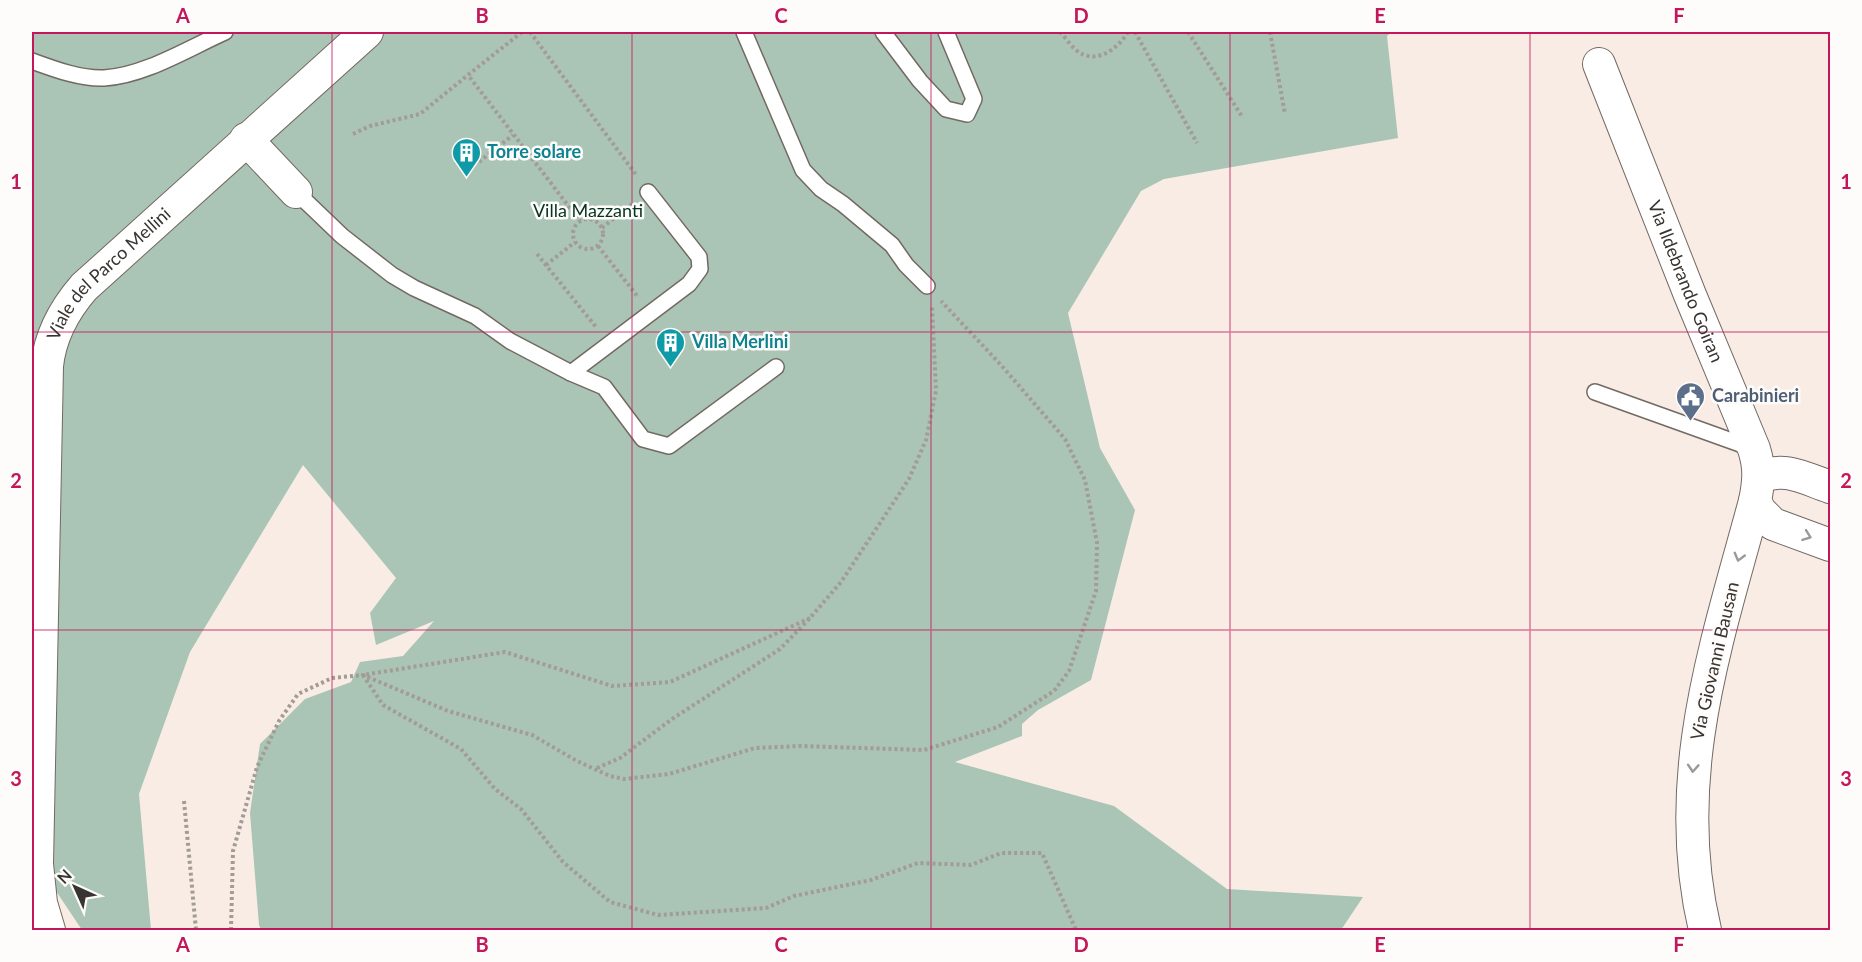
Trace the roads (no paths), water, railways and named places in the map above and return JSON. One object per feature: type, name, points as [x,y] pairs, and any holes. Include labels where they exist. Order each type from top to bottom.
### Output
[{"type":"street","name":"Viale del Parco Mellini","points":[[49,930],[41,903],[37,864],[39,448],[48,356],[54,335],[64,313],[96,275],[367,32]]},
{"type":"street","name":"Via Ildebrando Goiran","points":[[1599,64],[1690,295],[1756,476],[1766,518],[1773,524],[1830,544]]},
{"type":"street","points":[[246,139],[296,192]]},
{"type":"street","points":[[1756,476],[1784,471],[1830,487]]},
{"type":"street","name":"Via Giovanni Bausan","points":[[1705,930],[1695,880],[1693,854],[1691,792],[1694,755],[1708,676],[1756,476]]},
{"type":"lane","points":[[32,61],[80,75],[102,78],[123,76],[225,32]]},
{"type":"lane","points":[[744,32],[803,170],[821,189],[843,204],[892,245],[906,265],[927,286]]},
{"type":"lane","points":[[883,32],[920,81],[946,109],[967,114],[974,99],[946,32]]},
{"type":"lane","points":[[296,192],[342,236],[392,275],[414,288],[475,316],[510,341],[571,373],[604,387],[643,439],[669,446],[776,367]]},
{"type":"lane","points":[[571,373],[689,284],[700,269],[699,257],[648,192]]},
{"type":"lane","points":[[1595,392],[1756,476]]},
{"type":"place","name":"Torre solare","points":[[466,178]]},
{"type":"place","name":"Villa Merlini","points":[[671,368]]},
{"type":"place","name":"Carabinieri","points":[[1691,422]]},
{"type":"park label","name":"Villa Mazzanti","points":[[588,211]]}]
